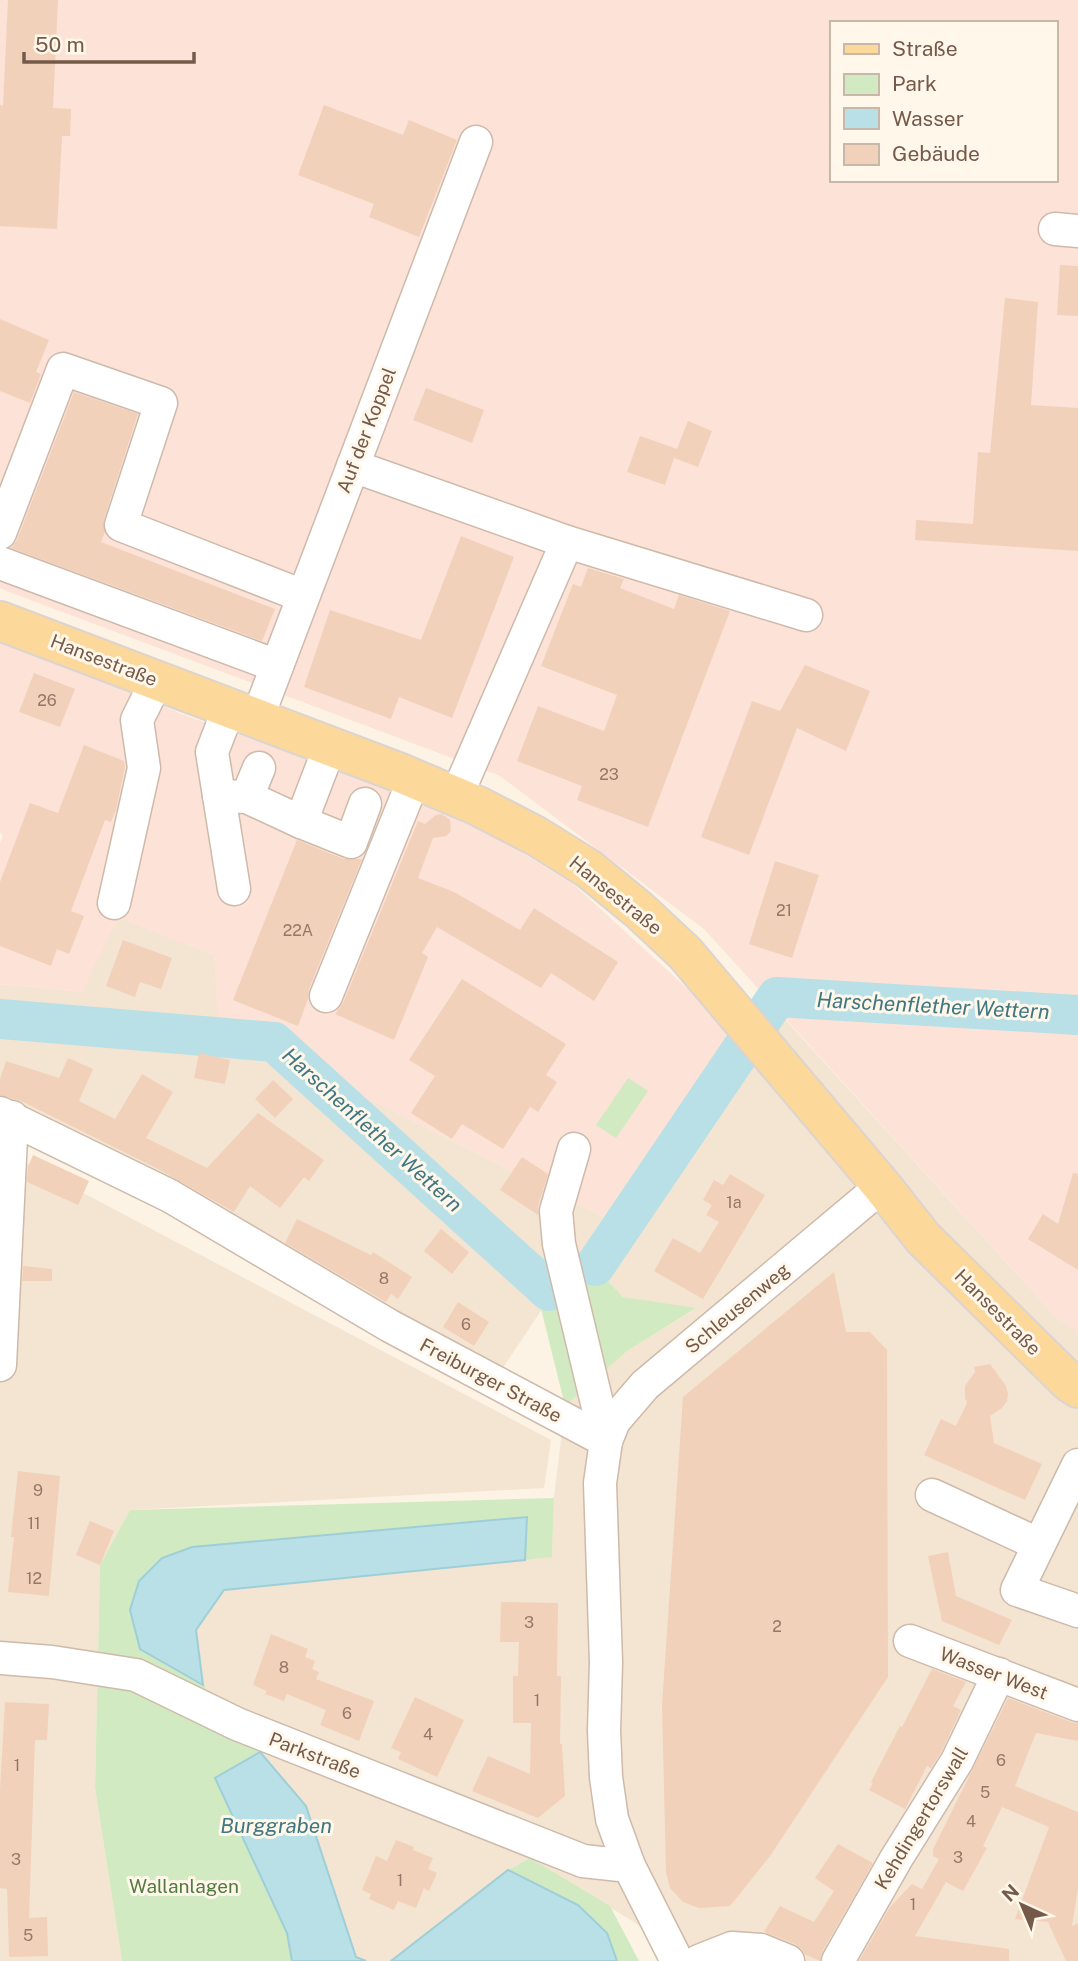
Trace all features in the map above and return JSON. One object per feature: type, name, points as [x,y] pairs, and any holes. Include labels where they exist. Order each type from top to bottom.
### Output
[{"type":"main road","name":"Hansestraße","points":[[0,621],[414,779],[478,806],[536,836],[589,869],[685,953],[923,1238],[1075,1380]]},
{"type":"street","name":"Auf der Koppel","points":[[234,890],[242,787],[212,751],[243,714],[277,666],[476,142]]},
{"type":"street","points":[[0,533],[63,369],[161,402],[121,525],[303,596]]},
{"type":"street","points":[[353,466],[567,542],[806,615]]},
{"type":"street","points":[[456,797],[567,542]]},
{"type":"street","points":[[0,563],[277,666]]},
{"type":"street","points":[[114,903],[144,768],[137,720],[157,680]]},
{"type":"street","points":[[301,821],[330,746]]},
{"type":"street","points":[[326,996],[414,779]]},
{"type":"street","points":[[242,787],[301,821],[351,842],[365,804]]},
{"type":"street","points":[[0,1365],[6,1115]]},
{"type":"street","name":"Freiburger Straße","points":[[6,1115],[170,1196],[390,1326],[606,1441]]},
{"type":"street","points":[[574,1149],[556,1211],[559,1244],[606,1441],[600,1483],[606,1662],[606,1777],[612,1819],[629,1866],[677,1961]]},
{"type":"street","name":"Schleusenweg","points":[[606,1441],[614,1421],[645,1385],[882,1186]]},
{"type":"street","points":[[1078,1465],[1017,1590],[1078,1611]]},
{"type":"street","points":[[932,1495],[1038,1544]]},
{"type":"street","name":"Wasser West","points":[[910,1641],[1078,1705]]},
{"type":"street","name":"Parkstraße","points":[[0,1658],[52,1662],[136,1675],[237,1724],[583,1861],[629,1866]]},
{"type":"street","name":"Kehdingertorswall","points":[[838,1961],[896,1858],[957,1761],[999,1674]]},
{"type":"street","points":[[699,1961],[732,1948],[761,1951],[788,1961]]},
{"type":"shaded area","points":[[0,0],[1078,0],[1078,1331],[1056,1317],[704,929],[500,776],[0,588]]},
{"type":"shaded area","points":[[0,635],[182,714],[459,814],[573,884],[701,1001],[729,1033],[604,1217],[218,1024],[214,955],[118,918],[82,992],[0,984],[0,843],[3,835],[0,833]]},
{"type":"shaded area","points":[[117,917],[214,955],[219,1024],[604,1217],[502,1369],[102,1149],[0,1103],[0,984],[82,992]]},
{"type":"shaded area","points":[[772,1005],[1056,1317],[1078,1331],[1078,1961],[697,1961],[530,1858],[508,1870],[391,1961],[366,1961],[356,1957],[306,1806],[203,1685],[196,1630],[224,1590],[552,1557],[554,1498],[565,1406],[627,1351],[695,1309],[623,1297],[599,1272]]},
{"type":"shaded area","points":[[0,1149],[551,1440],[544,1488],[130,1510],[100,1565],[95,1788],[122,1961],[0,1961]]},
{"type":"green space","points":[[628,1078],[648,1091],[616,1138],[596,1125]]},
{"type":"green space","points":[[599,1272],[623,1297],[696,1308],[627,1351],[565,1406],[536,1288],[546,1297]]},
{"type":"green space","name":"Wallanlagen","points":[[554,1498],[552,1557],[525,1560],[526,1517],[192,1547],[140,1649],[203,1685],[260,1752],[215,1778],[287,1933],[292,1961],[122,1961],[95,1788],[100,1565],[130,1510]]},
{"type":"green space","points":[[530,1858],[610,1906],[639,1961],[617,1961],[607,1933],[578,1905],[508,1870]]},
{"type":"water","points":[[527,1517],[525,1560],[224,1590],[196,1630],[203,1685],[140,1649],[130,1610],[139,1581],[162,1558],[192,1547]]},
{"type":"water","name":"Burggraben","points":[[260,1752],[306,1806],[356,1957],[366,1961],[292,1961],[287,1933],[215,1778]]},
{"type":"water","points":[[508,1870],[578,1905],[607,1933],[617,1961],[391,1961]]},
{"type":"building","points":[[8,0],[58,0],[53,108],[71,109],[70,136],[62,136],[57,229],[0,226],[0,105],[3,106]]},
{"type":"building","points":[[324,105],[403,135],[409,120],[457,140],[419,237],[369,217],[374,204],[298,175]]},
{"type":"building","points":[[1060,265],[1078,266],[1078,316],[1057,315]]},
{"type":"building","points":[[1005,298],[1038,302],[1031,405],[1078,408],[1078,551],[915,540],[916,520],[973,524],[978,452],[990,453]]},
{"type":"building","points":[[0,319],[49,340],[36,372],[41,374],[30,403],[0,391]]},
{"type":"building","points":[[426,388],[484,410],[472,443],[413,420]]},
{"type":"building","points":[[74,392],[138,414],[104,519],[105,532],[101,542],[275,609],[262,641],[11,548],[17,540]]},
{"type":"building","points":[[688,421],[712,431],[698,467],[674,458],[665,485],[627,472],[640,436],[677,449]]},
{"type":"building","points":[[461,536],[514,557],[452,718],[399,697],[391,719],[304,687],[330,610],[421,640]]},
{"type":"building","points":[[588,568],[624,579],[620,588],[674,609],[679,595],[730,611],[648,827],[577,800],[582,786],[517,761],[538,706],[604,731],[617,695],[541,666],[573,584],[581,587]]},
{"type":"building","points":[[805,665],[870,691],[846,751],[797,728],[749,855],[701,837],[752,701],[780,711]]},
{"type":"building","points":[[34,673],[75,689],[60,727],[19,712]]},
{"type":"building","points":[[84,745],[124,761],[125,767],[116,810],[111,822],[105,820],[71,911],[84,916],[69,954],[57,949],[51,966],[0,946],[0,882],[30,803],[58,813]]},
{"type":"building","points":[[442,814],[450,820],[451,831],[446,836],[433,838],[418,878],[454,892],[520,930],[534,908],[618,962],[594,1001],[551,973],[541,988],[437,927],[422,953],[428,957],[394,1040],[335,1014],[343,1003],[418,821],[425,824],[436,815]]},
{"type":"building","points":[[297,840],[344,859],[362,859],[309,989],[298,1026],[233,1000]]},
{"type":"building","points":[[775,861],[819,875],[792,958],[749,944]]},
{"type":"building","points":[[123,940],[172,958],[161,989],[140,982],[135,997],[106,986]]},
{"type":"building","points":[[462,979],[566,1044],[546,1075],[557,1082],[538,1112],[530,1107],[503,1149],[462,1124],[452,1139],[411,1113],[435,1076],[409,1060]]},
{"type":"building","points":[[199,1053],[230,1060],[225,1084],[194,1078]]},
{"type":"building","points":[[68,1058],[93,1069],[79,1101],[115,1119],[142,1074],[173,1092],[146,1138],[207,1168],[258,1113],[324,1160],[309,1181],[304,1177],[280,1208],[250,1186],[234,1212],[158,1169],[21,1101],[0,1095],[0,1079],[6,1061],[59,1078]]},
{"type":"building","points":[[273,1080],[293,1099],[275,1118],[255,1099]]},
{"type":"building","points":[[33,1155],[89,1181],[78,1205],[27,1182],[28,1167]]},
{"type":"building","points":[[522,1157],[548,1174],[538,1206],[538,1215],[500,1190]]},
{"type":"building","points":[[1073,1173],[1078,1174],[1078,1270],[1028,1239],[1043,1214],[1058,1224]]},
{"type":"building","points":[[730,1174],[765,1195],[703,1299],[654,1271],[673,1238],[700,1253],[719,1222],[706,1215],[712,1205],[703,1200],[714,1180],[723,1185]]},
{"type":"building","points":[[297,1219],[371,1255],[373,1252],[412,1277],[398,1299],[391,1294],[386,1302],[285,1243]]},
{"type":"building","points":[[441,1229],[469,1252],[452,1274],[424,1251]]},
{"type":"building","points":[[23,1266],[52,1269],[52,1281],[22,1281]]},
{"type":"building","points":[[834,1272],[846,1332],[870,1332],[887,1350],[888,1677],[770,1856],[730,1906],[699,1908],[683,1902],[670,1888],[666,1872],[662,1705],[683,1397]]},
{"type":"building","points":[[458,1302],[489,1322],[474,1346],[443,1327]]},
{"type":"building","points":[[990,1364],[1006,1386],[1008,1394],[1002,1408],[990,1416],[994,1443],[1042,1464],[1025,1500],[924,1455],[941,1419],[956,1426],[967,1403],[965,1386],[975,1372],[974,1367]]},
{"type":"building","points":[[18,1471],[60,1476],[49,1596],[8,1592]]},
{"type":"building","points":[[90,1521],[114,1531],[100,1565],[76,1555]]},
{"type":"building","points":[[948,1552],[956,1596],[1012,1620],[999,1645],[942,1621],[928,1556]]},
{"type":"building","points":[[501,1602],[558,1603],[557,1676],[561,1676],[560,1744],[565,1796],[538,1818],[472,1791],[488,1756],[530,1774],[531,1723],[513,1723],[513,1676],[518,1676],[519,1642],[500,1642]]},
{"type":"building","points":[[271,1634],[308,1649],[305,1657],[315,1661],[312,1669],[319,1672],[316,1679],[374,1701],[359,1741],[320,1725],[326,1710],[287,1694],[284,1701],[265,1694],[267,1691],[253,1685]]},
{"type":"building","points":[[932,1669],[966,1682],[953,1706],[961,1710],[941,1752],[931,1768],[927,1766],[905,1809],[869,1790]]},
{"type":"building","points":[[415,1697],[464,1720],[437,1777],[398,1759],[401,1752],[391,1748]]},
{"type":"building","points":[[1008,1698],[1078,1723],[1078,1741],[1036,1733],[1015,1786],[1078,1812],[1078,1888],[1072,1926],[1078,1923],[1078,1961],[1066,1961],[1048,1922],[1015,1919],[1049,1827],[1002,1807],[983,1846],[987,1848],[963,1891],[946,1882],[915,1936],[1009,1949],[1009,1961],[859,1961],[890,1907],[912,1884],[922,1889],[939,1859],[933,1856],[933,1849]]},
{"type":"building","points":[[5,1702],[49,1704],[47,1740],[35,1740],[29,1918],[47,1917],[48,1956],[9,1957],[7,1889],[0,1888],[0,1790]]},
{"type":"building","points":[[396,1840],[433,1858],[428,1869],[437,1873],[429,1891],[424,1888],[416,1908],[398,1901],[394,1910],[369,1899],[371,1894],[362,1890],[376,1856],[387,1861]]},
{"type":"building","points":[[838,1844],[873,1863],[822,1952],[820,1961],[804,1954],[795,1944],[764,1932],[780,1906],[814,1922],[834,1891],[815,1878]]},
{"type":"waterway","name":"Harschenflether Wettern","points":[[595,1266],[777,997],[1078,1015]]},
{"type":"waterway","name":"Harschenflether Wettern","points":[[0,1019],[274,1042],[549,1291]]}]
